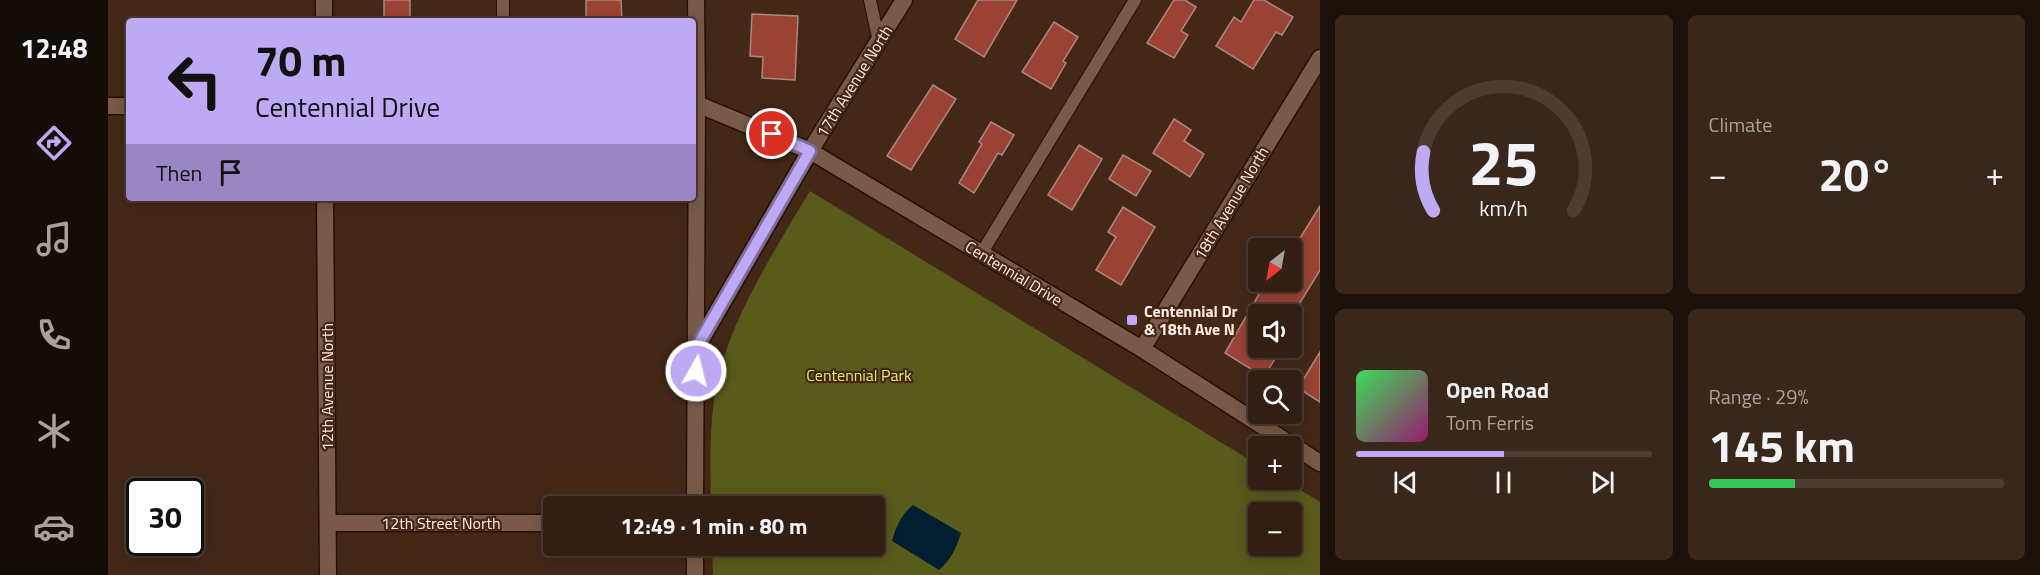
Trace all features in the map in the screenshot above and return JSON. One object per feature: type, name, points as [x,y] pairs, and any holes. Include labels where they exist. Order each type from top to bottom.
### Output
[{"type":"street","points":[[324,0],[324,18]]},
{"type":"street","points":[[696,0],[696,18]]},
{"type":"street","name":"17th Avenue North","points":[[696,348],[810,151],[904,0]]},
{"type":"street","name":"18th Avenue North","points":[[1142,350],[1320,57]]},
{"type":"street","name":"Centennial Drive","points":[[696,104],[810,151],[1319,459]]},
{"type":"street","points":[[108,106],[126,106]]},
{"type":"street","name":"12th Avenue North","points":[[325,201],[328,575]]},
{"type":"street","points":[[695,201],[695,496]]},
{"type":"street","name":"12th Street North","points":[[328,523],[543,523]]},
{"type":"street","points":[[695,556],[695,575]]},
{"type":"lane","points":[[503,0],[503,18]]},
{"type":"lane","points":[[870,0],[879,42]]},
{"type":"lane","points":[[981,254],[1134,0]]},
{"type":"green space","name":"Centennial Park","points":[[810,191],[1248,459],[1248,490],[1300,490],[1320,502],[1320,575],[713,575],[712,556],[885,556],[885,496],[711,496],[710,467],[716,387],[735,328],[765,268]]},
{"type":"water","points":[[913,505],[961,533],[953,553],[939,570],[892,541],[900,521]]},
{"type":"building","points":[[384,0],[410,0],[410,18],[384,18]]},
{"type":"building","points":[[586,0],[621,0],[622,18],[586,18]]},
{"type":"building","points":[[978,0],[1017,0],[984,57],[955,39]]},
{"type":"building","points":[[1174,0],[1185,0],[1196,7],[1181,31],[1188,35],[1174,58],[1147,43]]},
{"type":"building","points":[[1254,0],[1264,0],[1293,17],[1282,35],[1276,32],[1253,69],[1216,46],[1234,17],[1241,22]]},
{"type":"building","points":[[752,14],[798,16],[795,80],[762,78],[763,57],[750,56]]},
{"type":"building","points":[[1054,22],[1078,37],[1063,61],[1066,63],[1051,89],[1022,72]]},
{"type":"building","points":[[933,85],[956,99],[911,170],[887,156]]},
{"type":"building","points":[[1174,119],[1191,130],[1184,141],[1204,154],[1190,177],[1153,153]]},
{"type":"building","points":[[991,122],[1014,135],[1002,155],[998,153],[974,193],[959,183],[982,144],[979,142]]},
{"type":"building","points":[[1079,145],[1102,159],[1072,210],[1048,195]]},
{"type":"building","points":[[1123,155],[1151,171],[1136,196],[1109,179]]},
{"type":"building","points":[[1320,206],[1320,270],[1299,304],[1253,304],[1260,292],[1302,292],[1302,238],[1300,238]]},
{"type":"building","points":[[1123,207],[1155,227],[1121,285],[1096,270],[1116,237],[1108,232]]},
{"type":"building","points":[[1248,313],[1248,358],[1276,358],[1268,370],[1253,370],[1225,353]]},
{"type":"building","points":[[1320,352],[1320,402],[1302,391],[1302,381]]},
{"type":"place","name":"Centennial Dr & 18th Ave N","points":[[1132,320]]},
{"type":"route","points":[[696,371],[696,348],[810,151],[772,134]]}]
